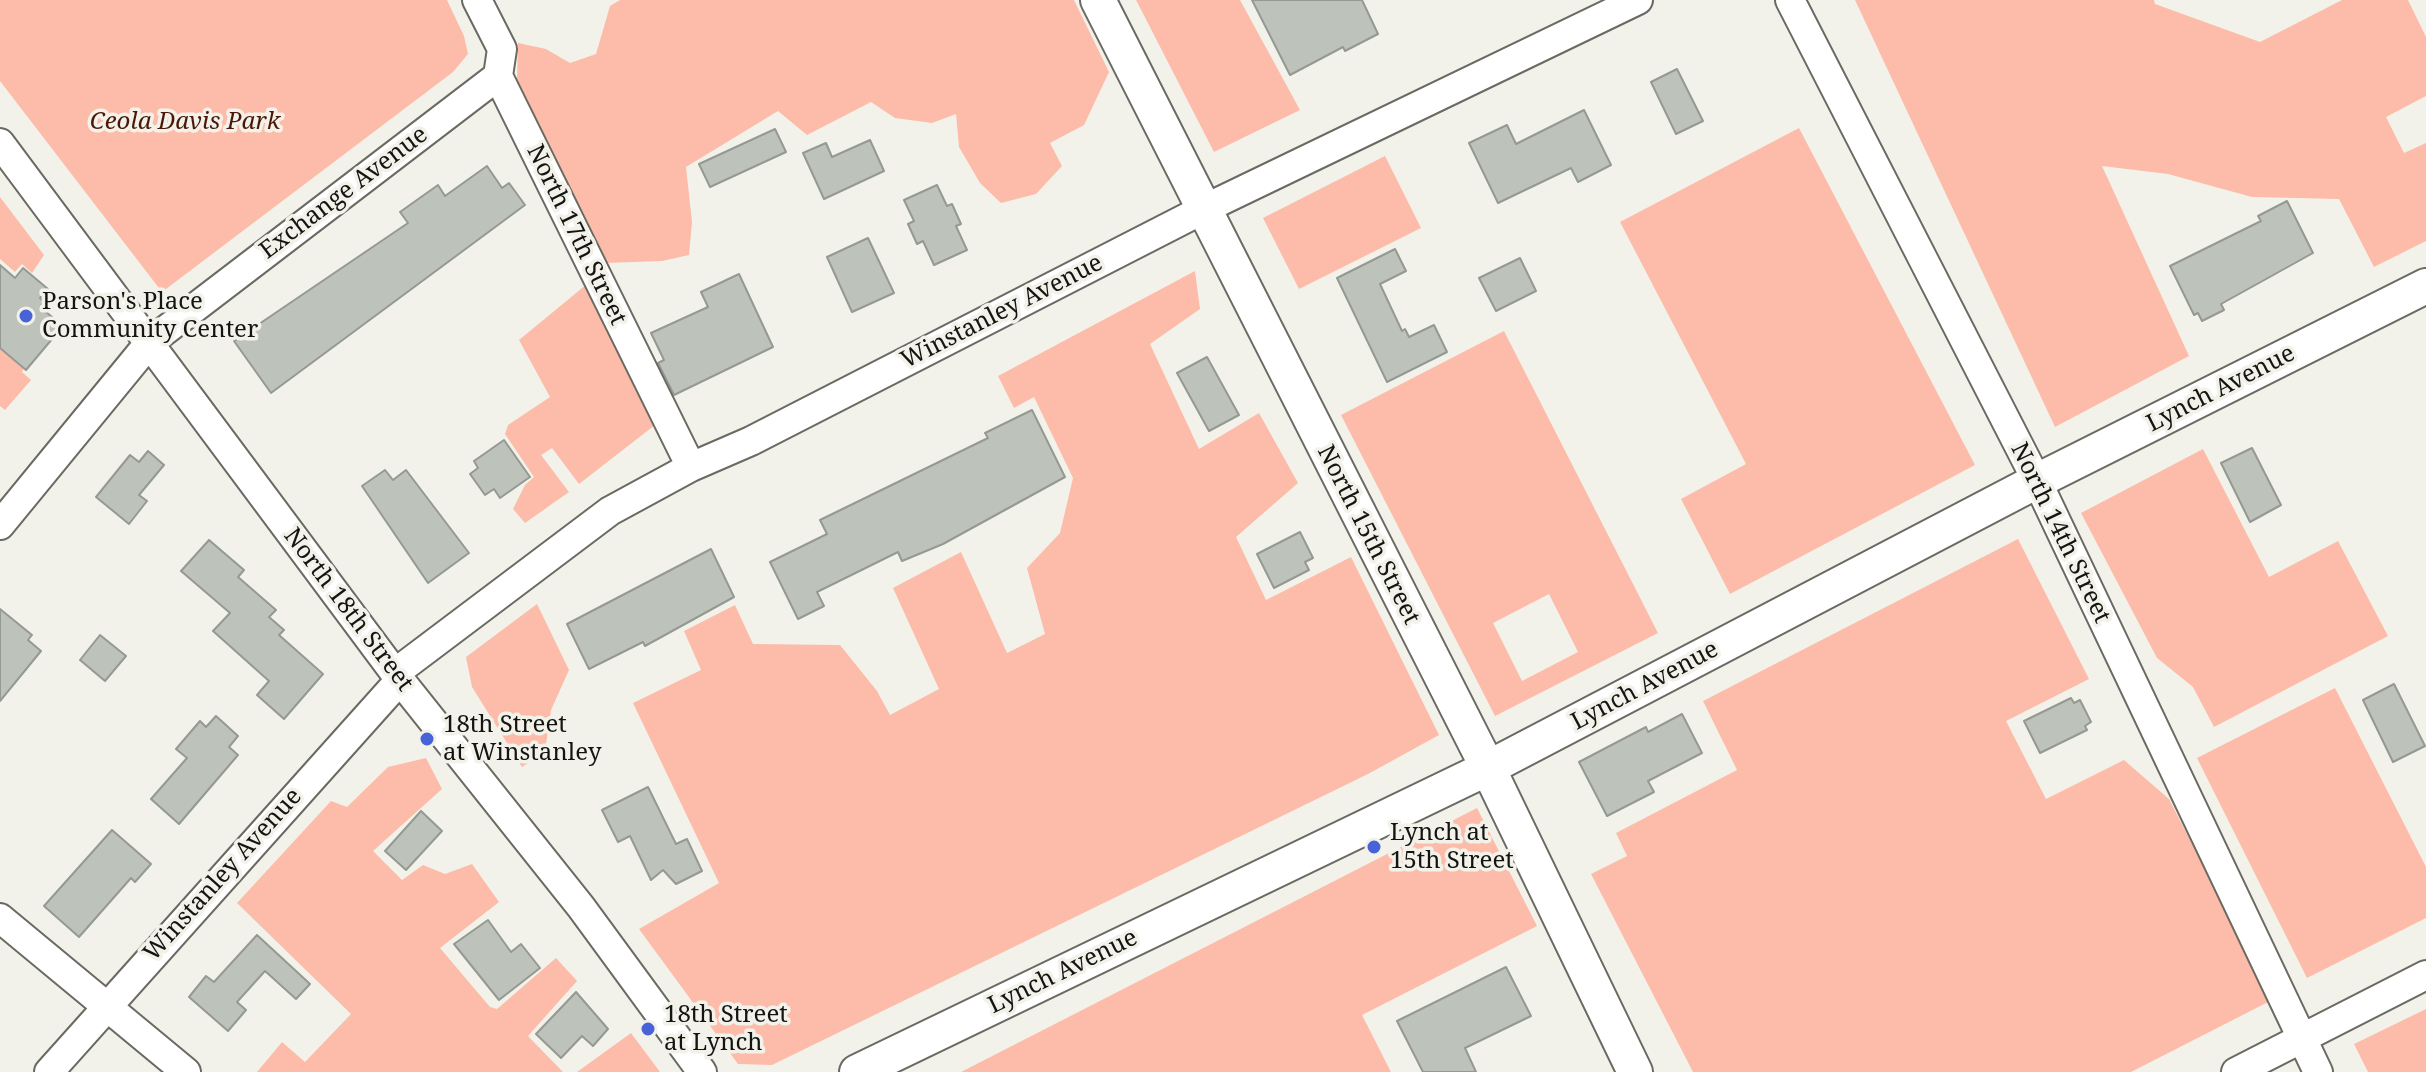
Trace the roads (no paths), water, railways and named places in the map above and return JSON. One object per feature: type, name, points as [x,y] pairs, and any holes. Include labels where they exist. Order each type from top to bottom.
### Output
[{"type":"street","name":"North 17th Street","points":[[477,0],[502,49],[498,76],[691,467]]},
{"type":"street","name":"North 15th Street","points":[[1098,0],[1488,768],[1635,1072]]},
{"type":"street","name":"Winstanley Avenue","points":[[49,1072],[397,676],[610,511],[691,467],[751,441],[1202,210],[1638,0]]},
{"type":"street","name":"North 14th Street","points":[[1790,0],[2037,481],[2318,1072]]},
{"type":"street","name":"Exchange Avenue","points":[[0,525],[150,342],[498,76]]},
{"type":"street","name":"North 18th Street","points":[[0,143],[397,676],[581,907],[702,1072]]},
{"type":"street","name":"Lynch Avenue","points":[[857,1072],[1488,768],[2037,481],[2426,286]]},
{"type":"street","points":[[0,918],[186,1072]]},
{"type":"street","points":[[2236,1072],[2426,975]]},
{"type":"place","name":"Parson's Place Community Center","points":[[26,316]]},
{"type":"place","name":"18th Street at Winstanley","points":[[427,739]]},
{"type":"place","name":"Lynch at 15th Street","points":[[1374,847]]},
{"type":"place","name":"18th Street at Lynch","points":[[648,1029]]},
{"type":"park label","name":"Ceola Davis Park","points":[[185,122]]}]
